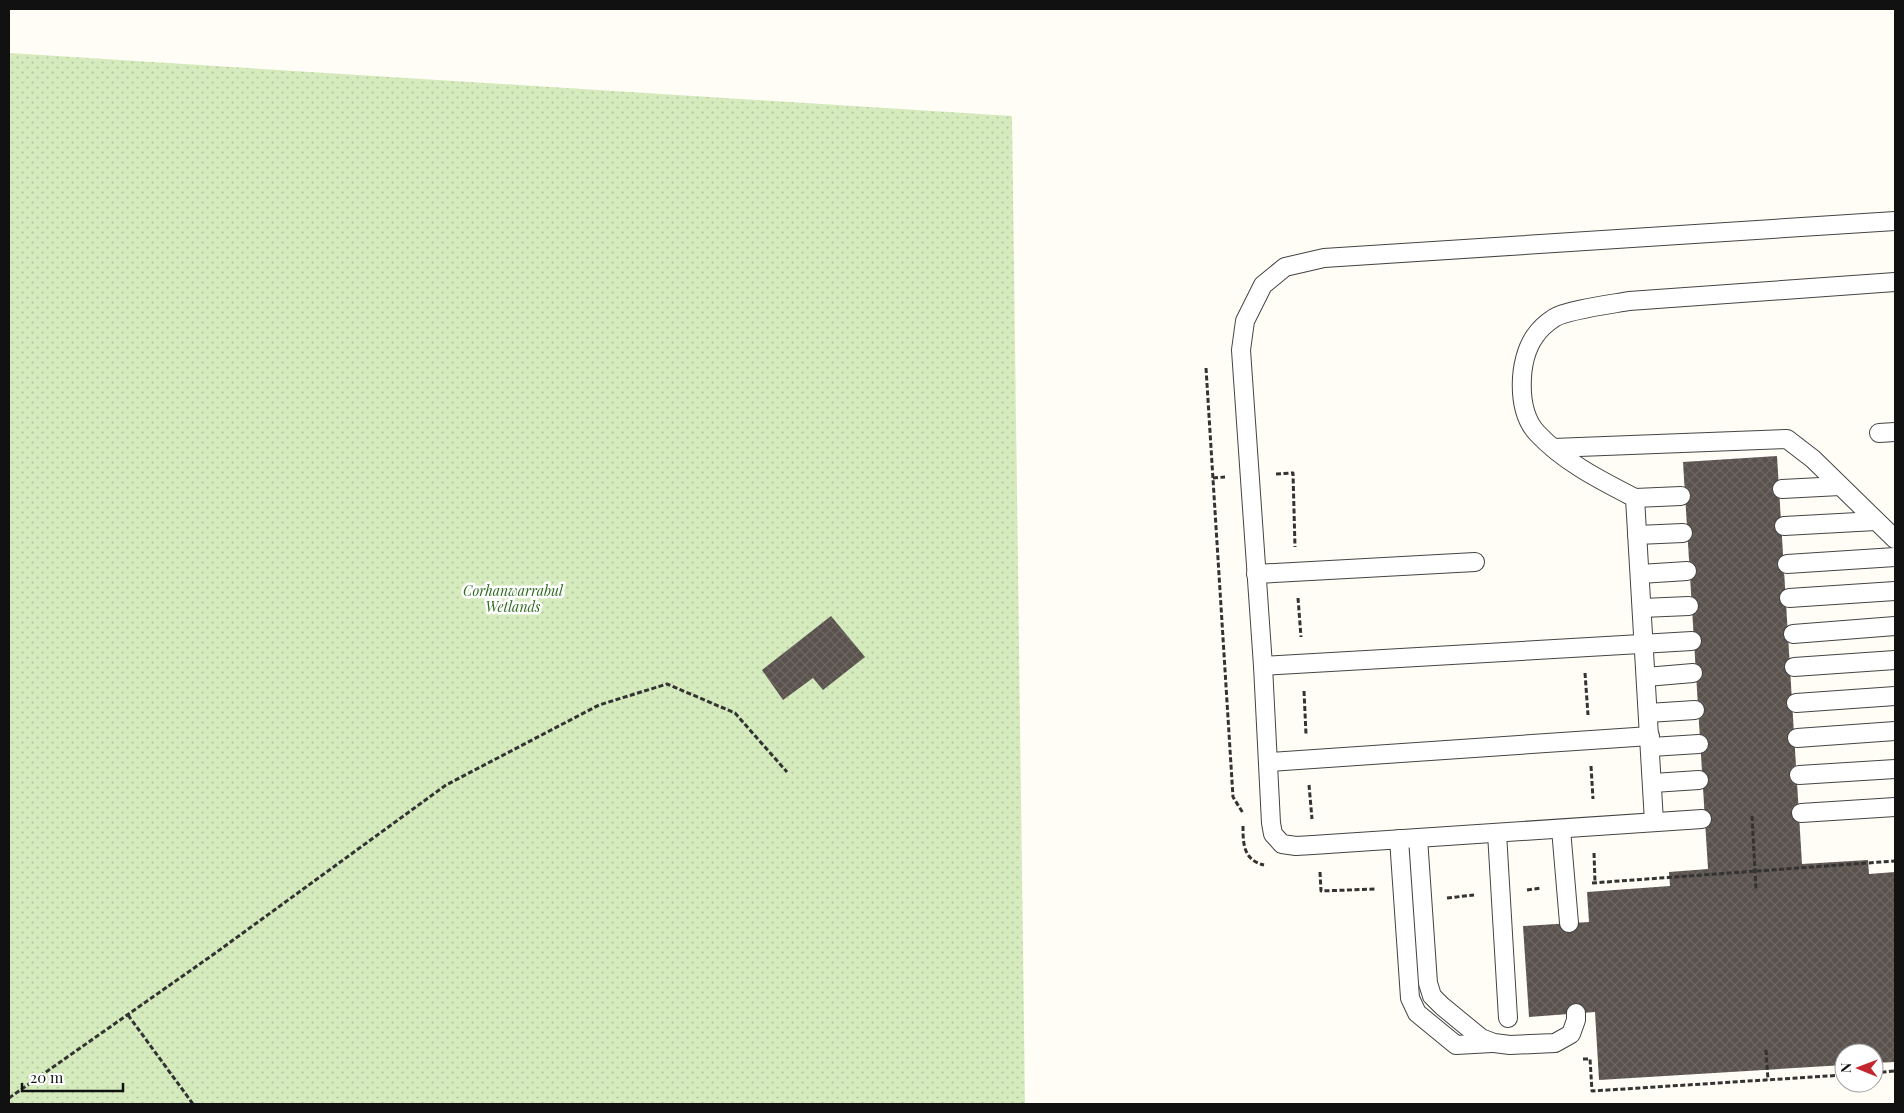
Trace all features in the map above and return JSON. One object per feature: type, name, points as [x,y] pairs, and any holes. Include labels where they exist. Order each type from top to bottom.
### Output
[{"type":"lane","points":[[1702,819],[1296,846],[1282,844],[1273,834],[1271,823],[1263,666],[1241,350],[1245,321],[1263,285],[1285,267],[1324,258],[1895,221]]},
{"type":"lane","points":[[1682,496],[1635,498],[1597,478],[1553,448],[1535,431],[1526,412],[1521,391],[1524,359],[1535,335],[1556,317],[1629,301],[1895,282]]},
{"type":"lane","points":[[1553,448],[1786,439],[1813,459],[1895,539]]},
{"type":"lane","points":[[1782,489],[1840,486]]},
{"type":"lane","points":[[1635,498],[1654,822]]},
{"type":"lane","points":[[1784,526],[1876,521]]},
{"type":"lane","points":[[1637,535],[1683,533]]},
{"type":"lane","points":[[1787,564],[1895,558]]},
{"type":"lane","points":[[1256,574],[1475,562]]},
{"type":"lane","points":[[1640,574],[1687,571]]},
{"type":"lane","points":[[1789,598],[1895,592]]},
{"type":"lane","points":[[1642,608],[1688,606]]},
{"type":"lane","points":[[1793,634],[1895,626]]},
{"type":"lane","points":[[1263,666],[1692,641]]},
{"type":"lane","points":[[1794,667],[1895,660]]},
{"type":"lane","points":[[1646,677],[1693,673]]},
{"type":"lane","points":[[1796,703],[1895,696]]},
{"type":"lane","points":[[1648,713],[1695,710]]},
{"type":"lane","points":[[1797,738],[1895,731]]},
{"type":"lane","points":[[1269,762],[1650,742],[1698,744]]},
{"type":"lane","points":[[1799,775],[1895,769]]},
{"type":"lane","points":[[1653,783],[1699,780]]},
{"type":"lane","points":[[1801,813],[1895,807]]},
{"type":"lane","points":[[1562,829],[1569,924]]},
{"type":"lane","points":[[1497,833],[1508,1018]]},
{"type":"lane","points":[[1418,838],[1428,983],[1432,996],[1481,1038],[1494,1043]]},
{"type":"lane","points":[[1399,839],[1410,998],[1417,1014],[1456,1045],[1494,1043],[1510,1045],[1556,1043],[1571,1034],[1576,1020],[1576,1013]]},
{"type":"path","points":[[9,1098],[128,1015],[446,785],[599,705],[667,684],[735,713],[787,772]]},
{"type":"path","points":[[1752,816],[1756,889]]},
{"type":"path","points":[[1755,870],[1895,861]]},
{"type":"path","points":[[128,1015],[193,1104]]},
{"type":"path","points":[[1766,1050],[1768,1080]]},
{"type":"path","points":[[1582,1059],[1590,1059],[1592,1091],[1834,1076]]},
{"type":"green space","name":"Corhanwarrabul Wetlands","points":[[9,53],[1012,116],[1025,1104],[9,1104]]},
{"type":"building","points":[[1777,456],[1802,864],[1868,860],[1869,874],[1895,872],[1895,1062],[1884,1063],[1884,1043],[1834,1043],[1834,1066],[1599,1080],[1595,1012],[1529,1017],[1523,926],[1589,922],[1587,892],[1670,886],[1669,872],[1708,869],[1683,462]]},
{"type":"building","points":[[831,616],[865,657],[823,690],[813,678],[783,700],[762,670]]}]
